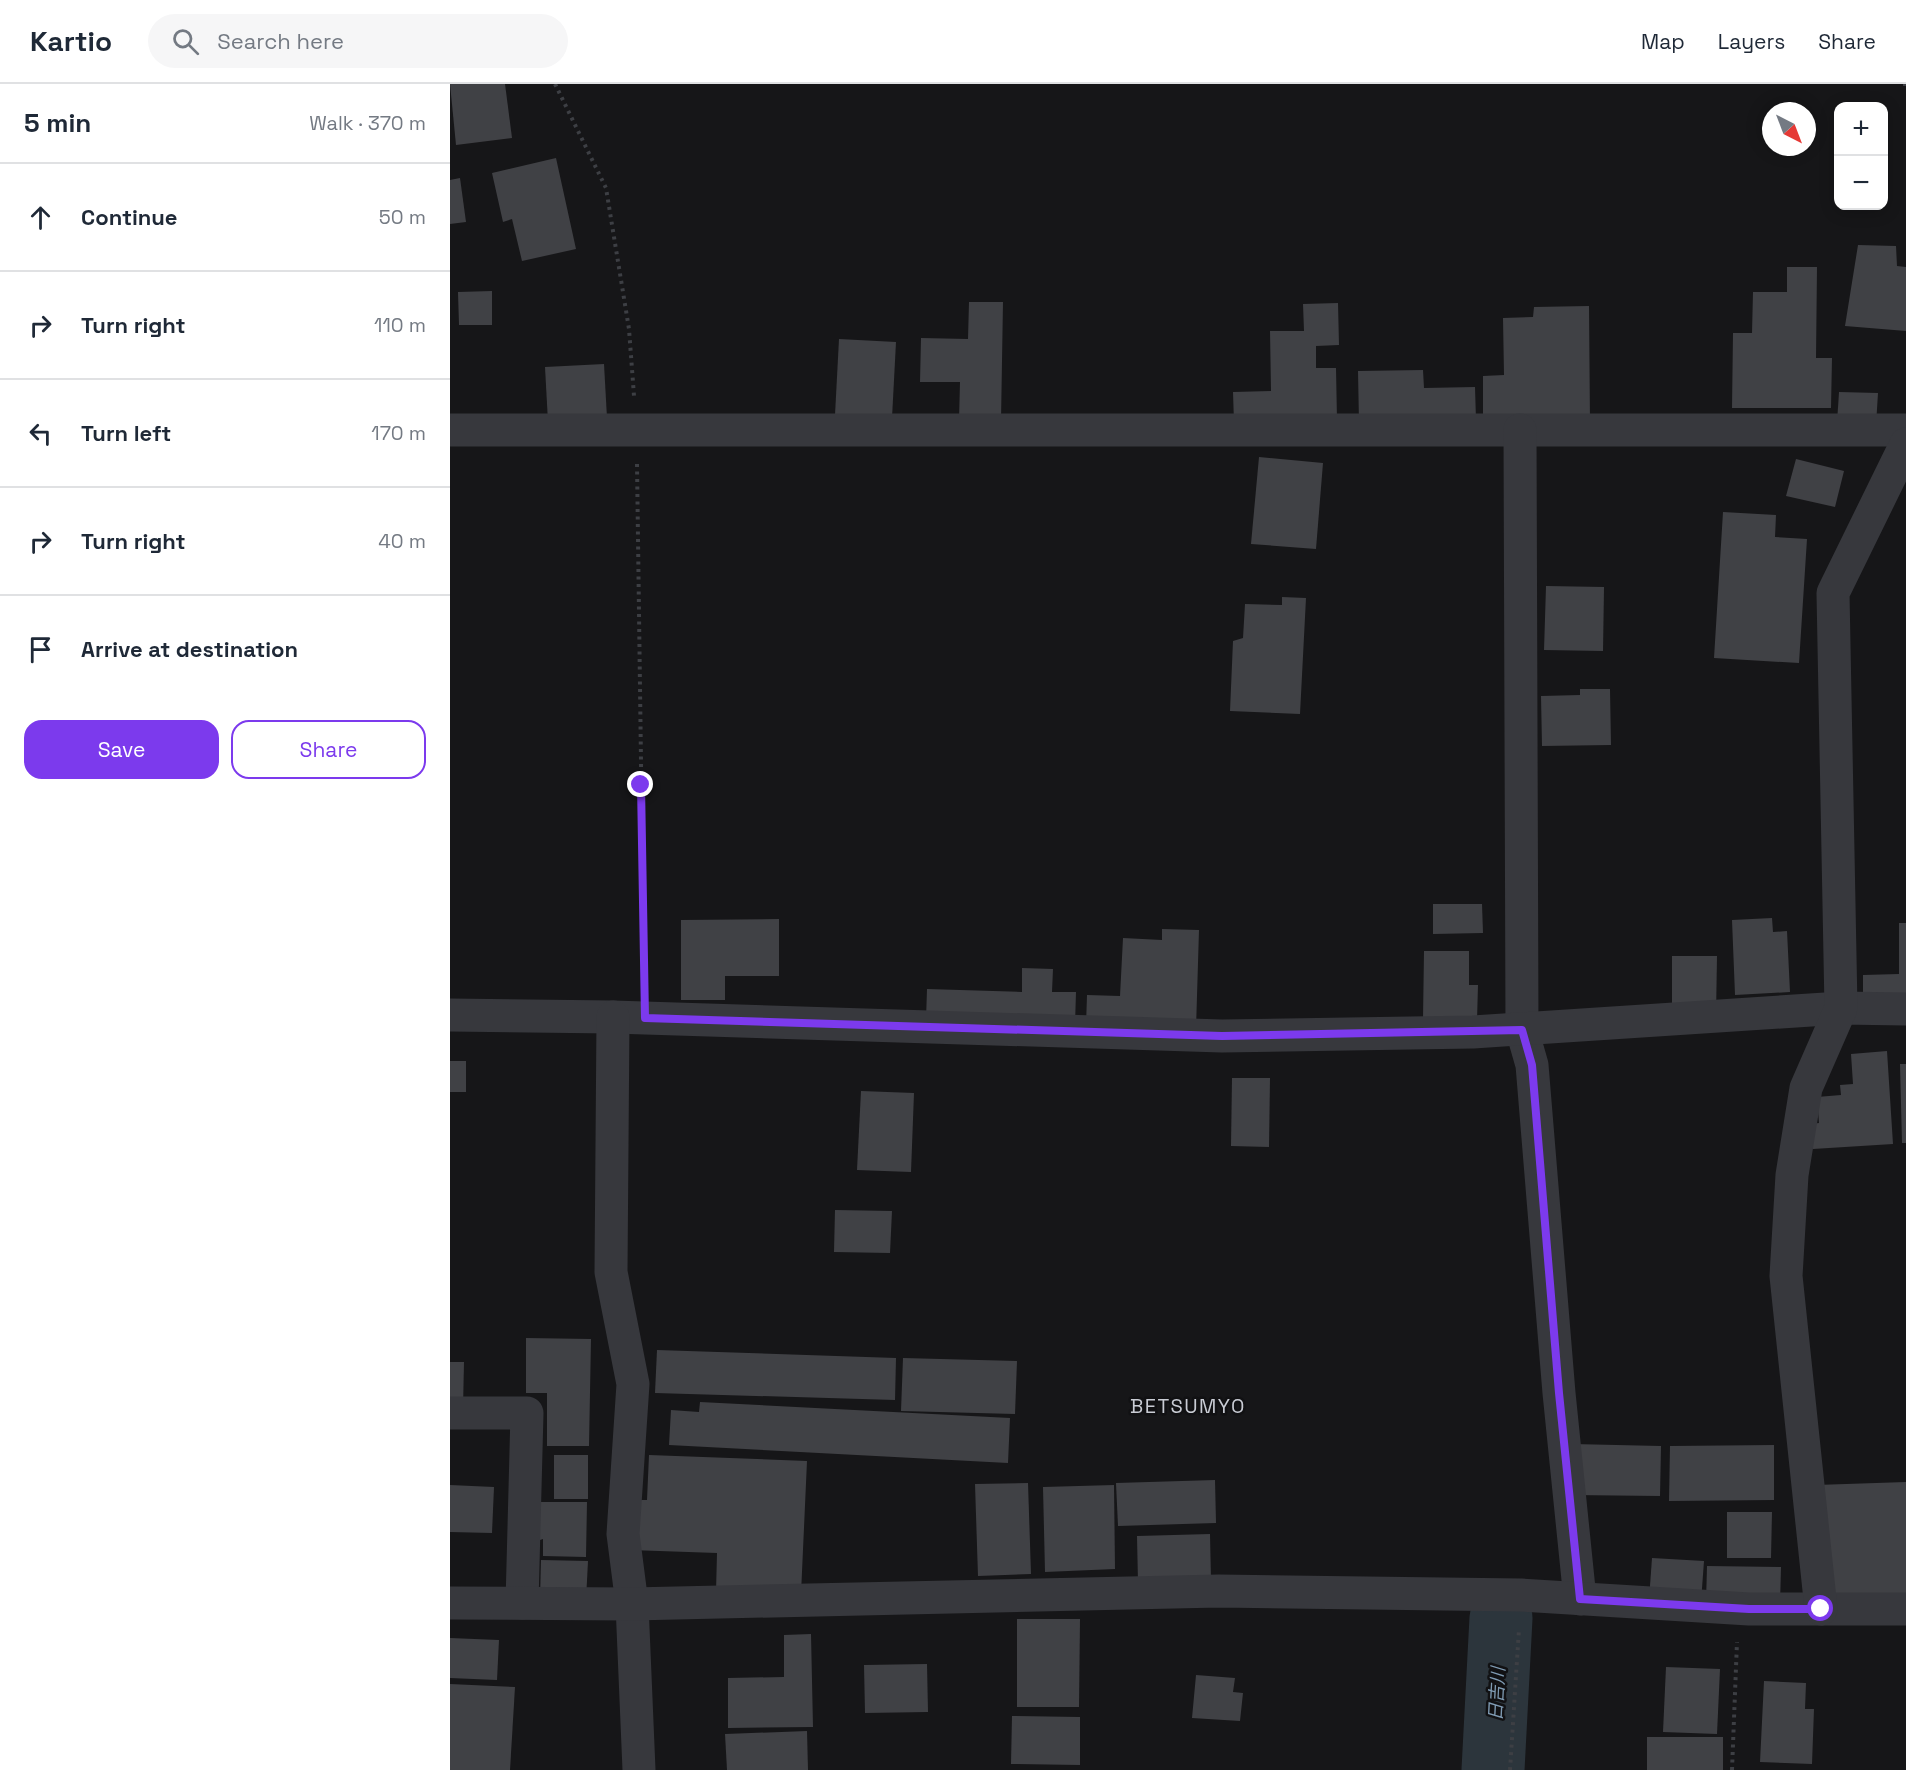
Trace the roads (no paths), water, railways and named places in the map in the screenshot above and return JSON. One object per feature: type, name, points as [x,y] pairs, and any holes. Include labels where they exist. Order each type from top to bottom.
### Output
[{"type":"street","points":[[450,430],[1906,430]]},
{"type":"street","points":[[1520,430],[1522,1030],[1532,1065],[1559,1393],[1580,1599]]},
{"type":"street","points":[[1821,1609],[1786,1276],[1792,1175],[1806,1088],[1840,1008],[1833,593],[1906,444]]},
{"type":"street","points":[[450,1015],[629,1018],[1222,1036],[1522,1030],[1840,1008],[1906,1009]]},
{"type":"street","points":[[629,1018],[611,1272],[633,1384],[622,1534],[632,1604],[639,1770]]},
{"type":"street","points":[[450,1413],[527,1413],[522,1603]]},
{"type":"street","points":[[450,1603],[632,1604],[1219,1591],[1521,1595],[1738,1608],[1906,1609]]},
{"type":"waterway","name":"日吉川","points":[[1493,1770],[1501,1618]]},
{"type":"district","name":"BETSUMYO","points":[[1188,1406]]}]
